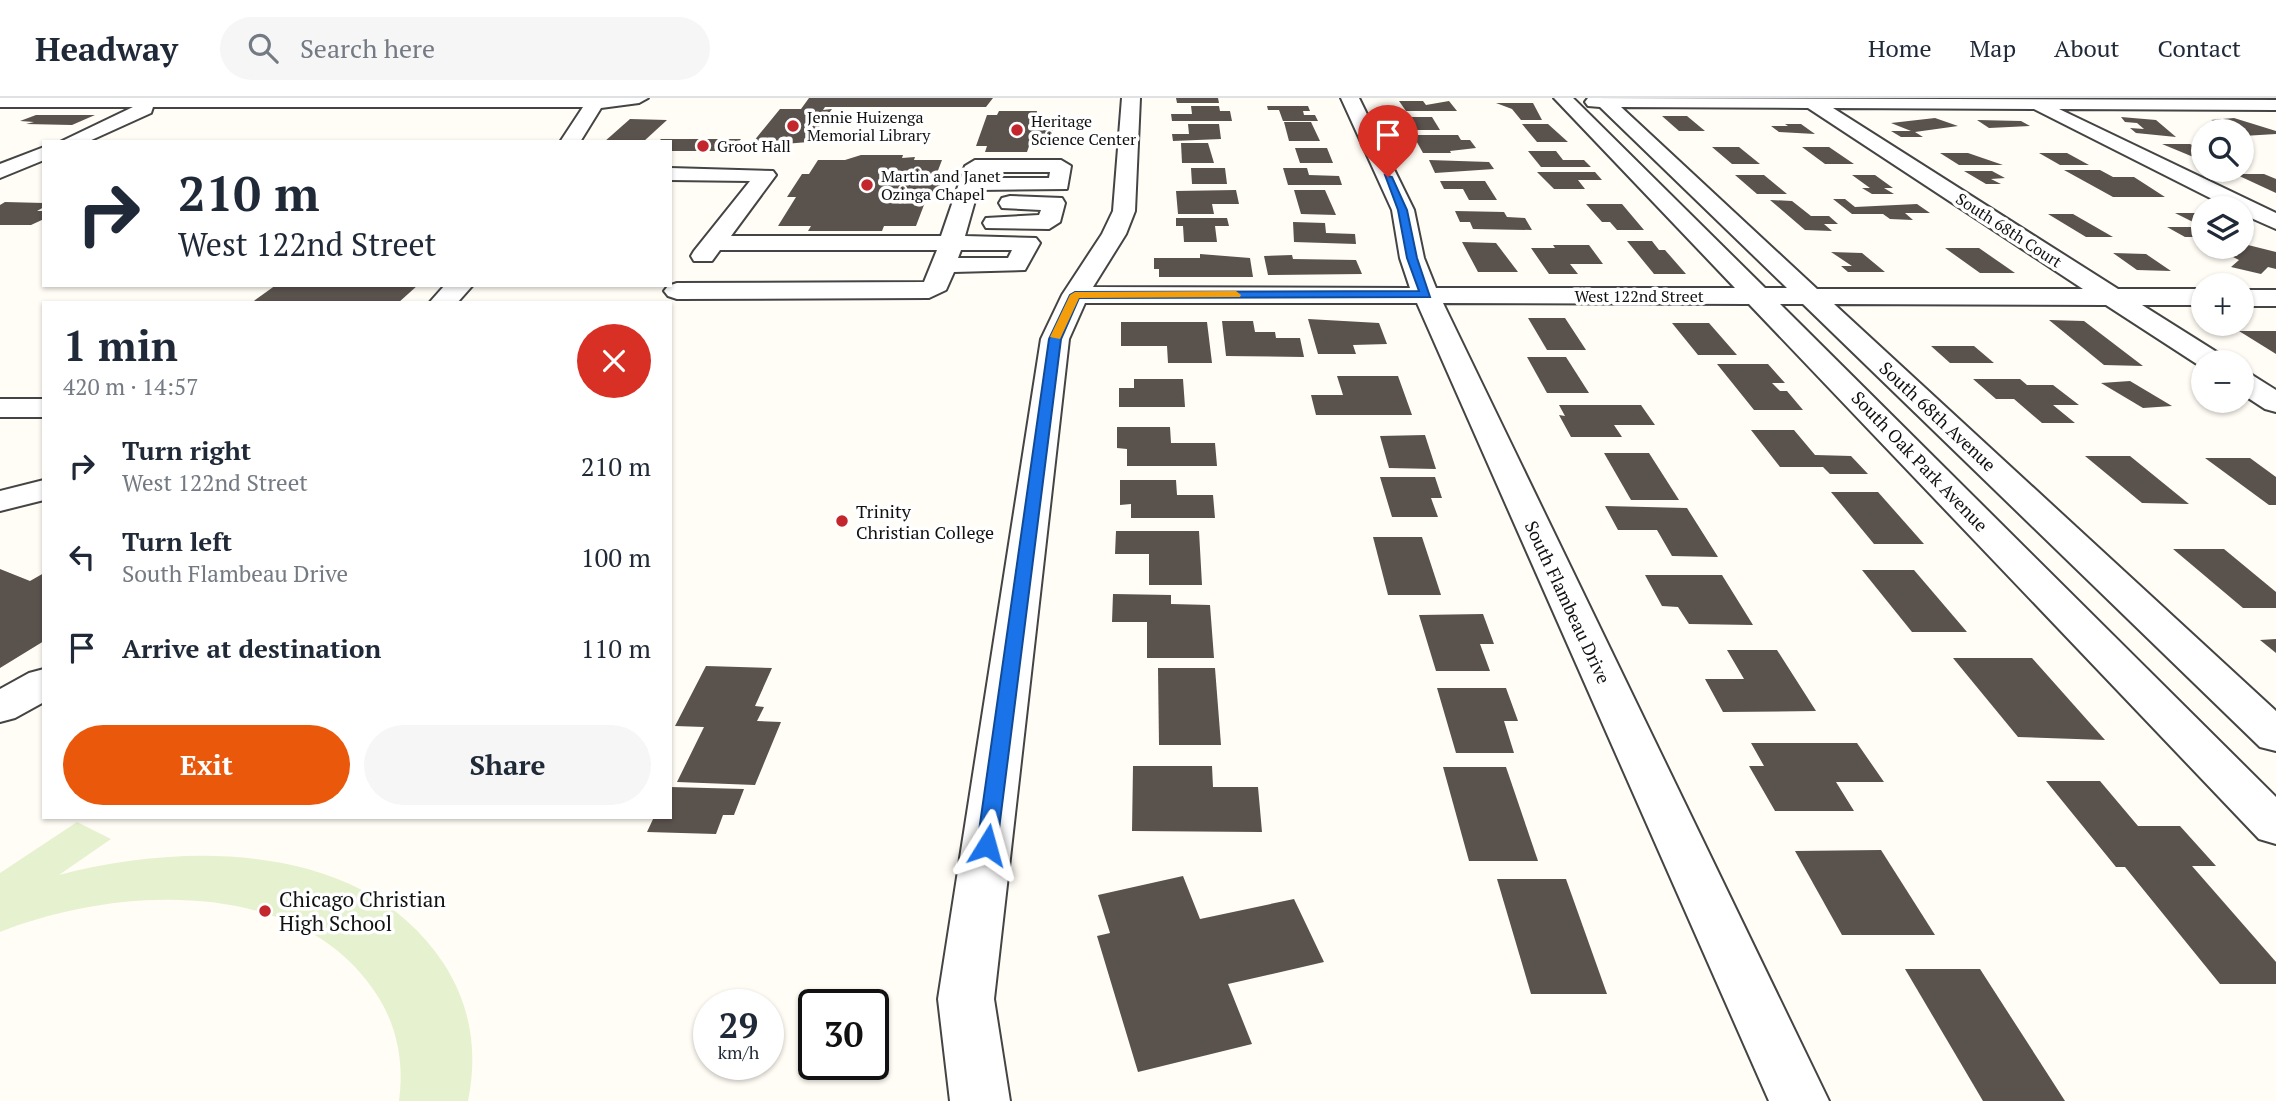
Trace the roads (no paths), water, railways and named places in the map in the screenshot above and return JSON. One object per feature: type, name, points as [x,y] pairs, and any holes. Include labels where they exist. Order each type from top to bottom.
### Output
[{"type":"street","points":[[0,102],[300,99],[600,101],[639,98]]},
{"type":"street","points":[[980,1101],[966,999],[1055,339],[1075,295],[1114,234],[1124,211],[1131,98]]},
{"type":"street","name":"South Flambeau Drive","points":[[1350,98],[1402,210],[1412,258],[1426,295],[1798,1101]]},
{"type":"street","points":[[74,140],[166,100]]},
{"type":"street","points":[[1565,100],[2246,101],[2276,105]]},
{"type":"street","name":"South Oak Park Avenue","points":[[1565,100],[2276,826]]},
{"type":"street","name":"South 68th Avenue","points":[[1603,100],[2276,736]]},
{"type":"street","points":[[571,140],[600,101]]},
{"type":"street","name":"South 68th Court","points":[[1810,101],[2194,350]]},
{"type":"street","points":[[2028,101],[2276,222]]},
{"type":"street","points":[[2246,101],[2276,113]]},
{"type":"street","points":[[0,172],[42,154]]},
{"type":"street","points":[[672,174],[766,174],[713,243],[688,266],[677,291],[929,290],[937,285],[957,224],[713,243]]},
{"type":"street","points":[[444,301],[458,287]]},
{"type":"street","name":"West 122nd Street","points":[[1075,295],[2191,298]]},
{"type":"street","points":[[2254,298],[2276,298]]},
{"type":"street","points":[[2254,389],[2276,403]]},
{"type":"street","points":[[0,408],[42,408]]},
{"type":"street","points":[[0,501],[42,490]]},
{"type":"street","points":[[0,708],[42,684]]},
{"type":"place","name":"Jennie Huizenga Memorial Library","points":[[793,126]]},
{"type":"place","name":"Heritage Science Center","points":[[1017,130]]},
{"type":"place","name":"Groot Hall","points":[[703,146]]},
{"type":"place","name":"Martin and Janet Ozinga Chapel","points":[[867,185]]},
{"type":"place","name":"Trinity Christian College","points":[[842,521]]},
{"type":"place","name":"Chicago Christian High School","points":[[265,911]]}]
